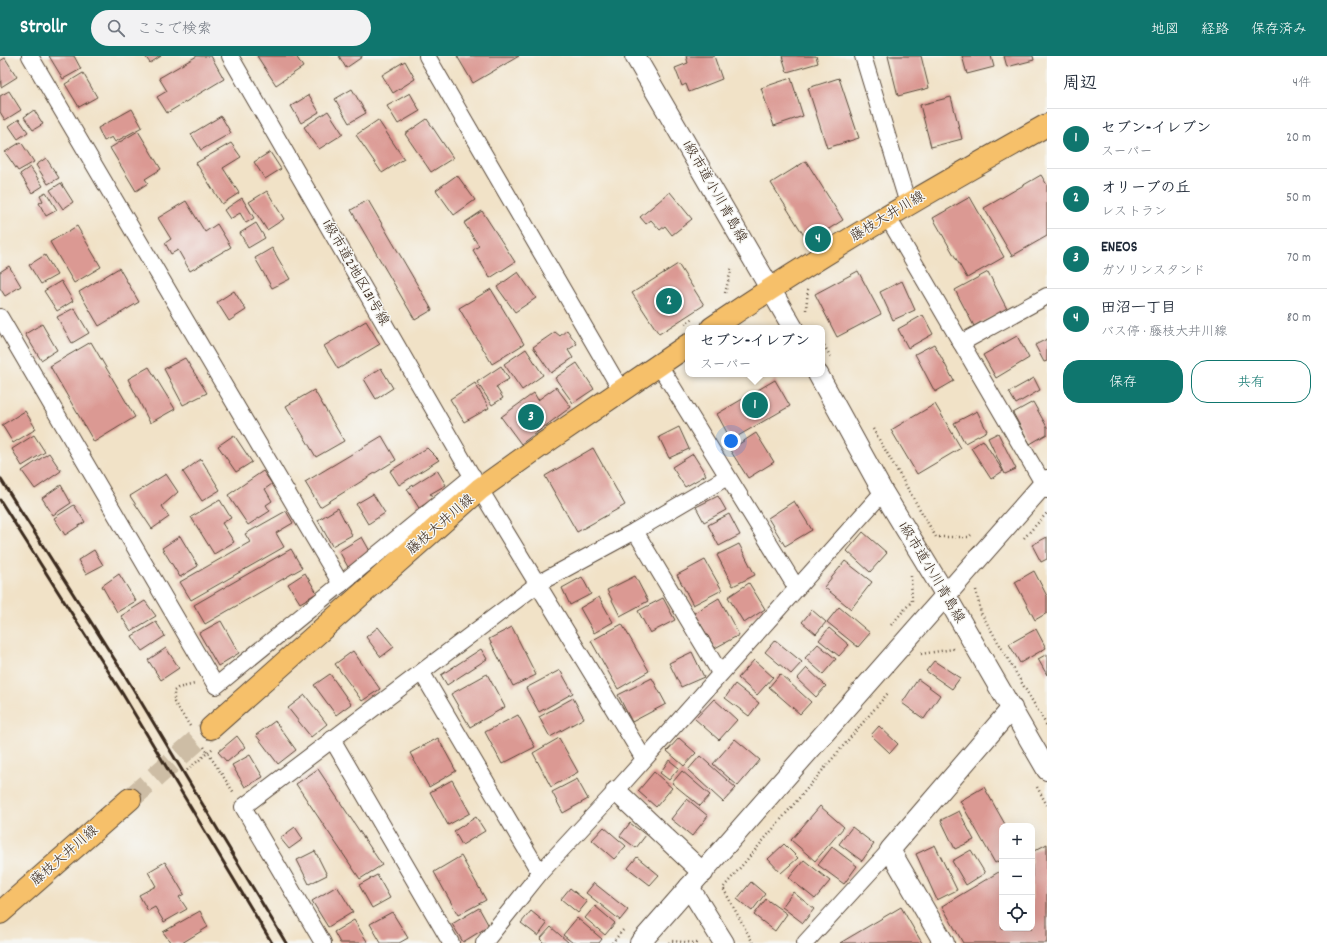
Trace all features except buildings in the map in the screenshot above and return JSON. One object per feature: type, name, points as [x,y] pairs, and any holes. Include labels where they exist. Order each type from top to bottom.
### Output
[{"type":"main road","name":"藤枝大井川線","points":[[716,325],[771,288],[887,216],[1047,125]]},
{"type":"main road","name":"藤枝大井川線","points":[[212,738],[477,483],[685,347]]},
{"type":"main road","name":"藤枝大井川線","points":[[0,913],[130,799]]},
{"type":"street","points":[[30,56],[341,584]]},
{"type":"street","name":"1級市道2地区131号線","points":[[230,56],[477,483],[644,759]]},
{"type":"street","points":[[427,56],[621,390]]},
{"type":"street","name":"1級市道小川青島線","points":[[635,56],[771,288],[799,321]]},
{"type":"street","points":[[863,56],[908,204]]},
{"type":"street","points":[[640,943],[703,873],[945,594],[1046,485],[961,344],[887,216]]},
{"type":"street","points":[[961,344],[1047,296]]},
{"type":"street","points":[[0,317],[216,686],[341,584],[477,483]]},
{"type":"street","points":[[659,365],[796,588]]},
{"type":"street","name":"1級市道小川青島線","points":[[820,377],[883,492],[945,594],[1047,770]]},
{"type":"street","points":[[323,943],[243,807],[539,584],[635,531],[727,477]]},
{"type":"street","points":[[484,943],[540,873],[616,791],[883,492]]},
{"type":"street","points":[[635,531],[720,673]]},
{"type":"street","points":[[422,673],[540,873]]},
{"type":"street","points":[[805,943],[890,850],[1012,708]]},
{"type":"street","points":[[332,739],[451,943]]},
{"type":"street","points":[[616,791],[703,873]]},
{"type":"street","points":[[890,850],[944,943]]},
{"type":"street","points":[[689,887],[724,943]]},
{"type":"path","points":[[799,321],[807,290],[810,285]]},
{"type":"path","points":[[825,347],[834,363]]},
{"type":"path","points":[[869,423],[936,537],[969,537],[974,532]]},
{"type":"path","points":[[1022,541],[1047,513]]},
{"type":"path","points":[[886,631],[912,601],[910,571]]},
{"type":"path","points":[[981,585],[976,591],[982,613],[1047,726]]},
{"type":"path","points":[[916,660],[921,654],[953,650],[957,656]]},
{"type":"path","points":[[753,943],[723,888],[890,690]]},
{"type":"path","points":[[184,772],[212,738]]},
{"type":"path","points":[[669,943],[671,941],[697,943]]},
{"type":"tunnel","points":[[130,799],[211,728]]},
{"type":"railway","points":[[0,478],[132,687],[286,943]]},
{"type":"railway","points":[[0,500],[122,693],[272,943]]},
{"type":"place","name":"田沼一丁目","points":[[818,239]]},
{"type":"place","name":"オリーブの丘","points":[[669,301]]},
{"type":"place","name":"セブン-イレブン","points":[[755,405]]},
{"type":"place","name":"ENEOS","points":[[531,417]]}]
